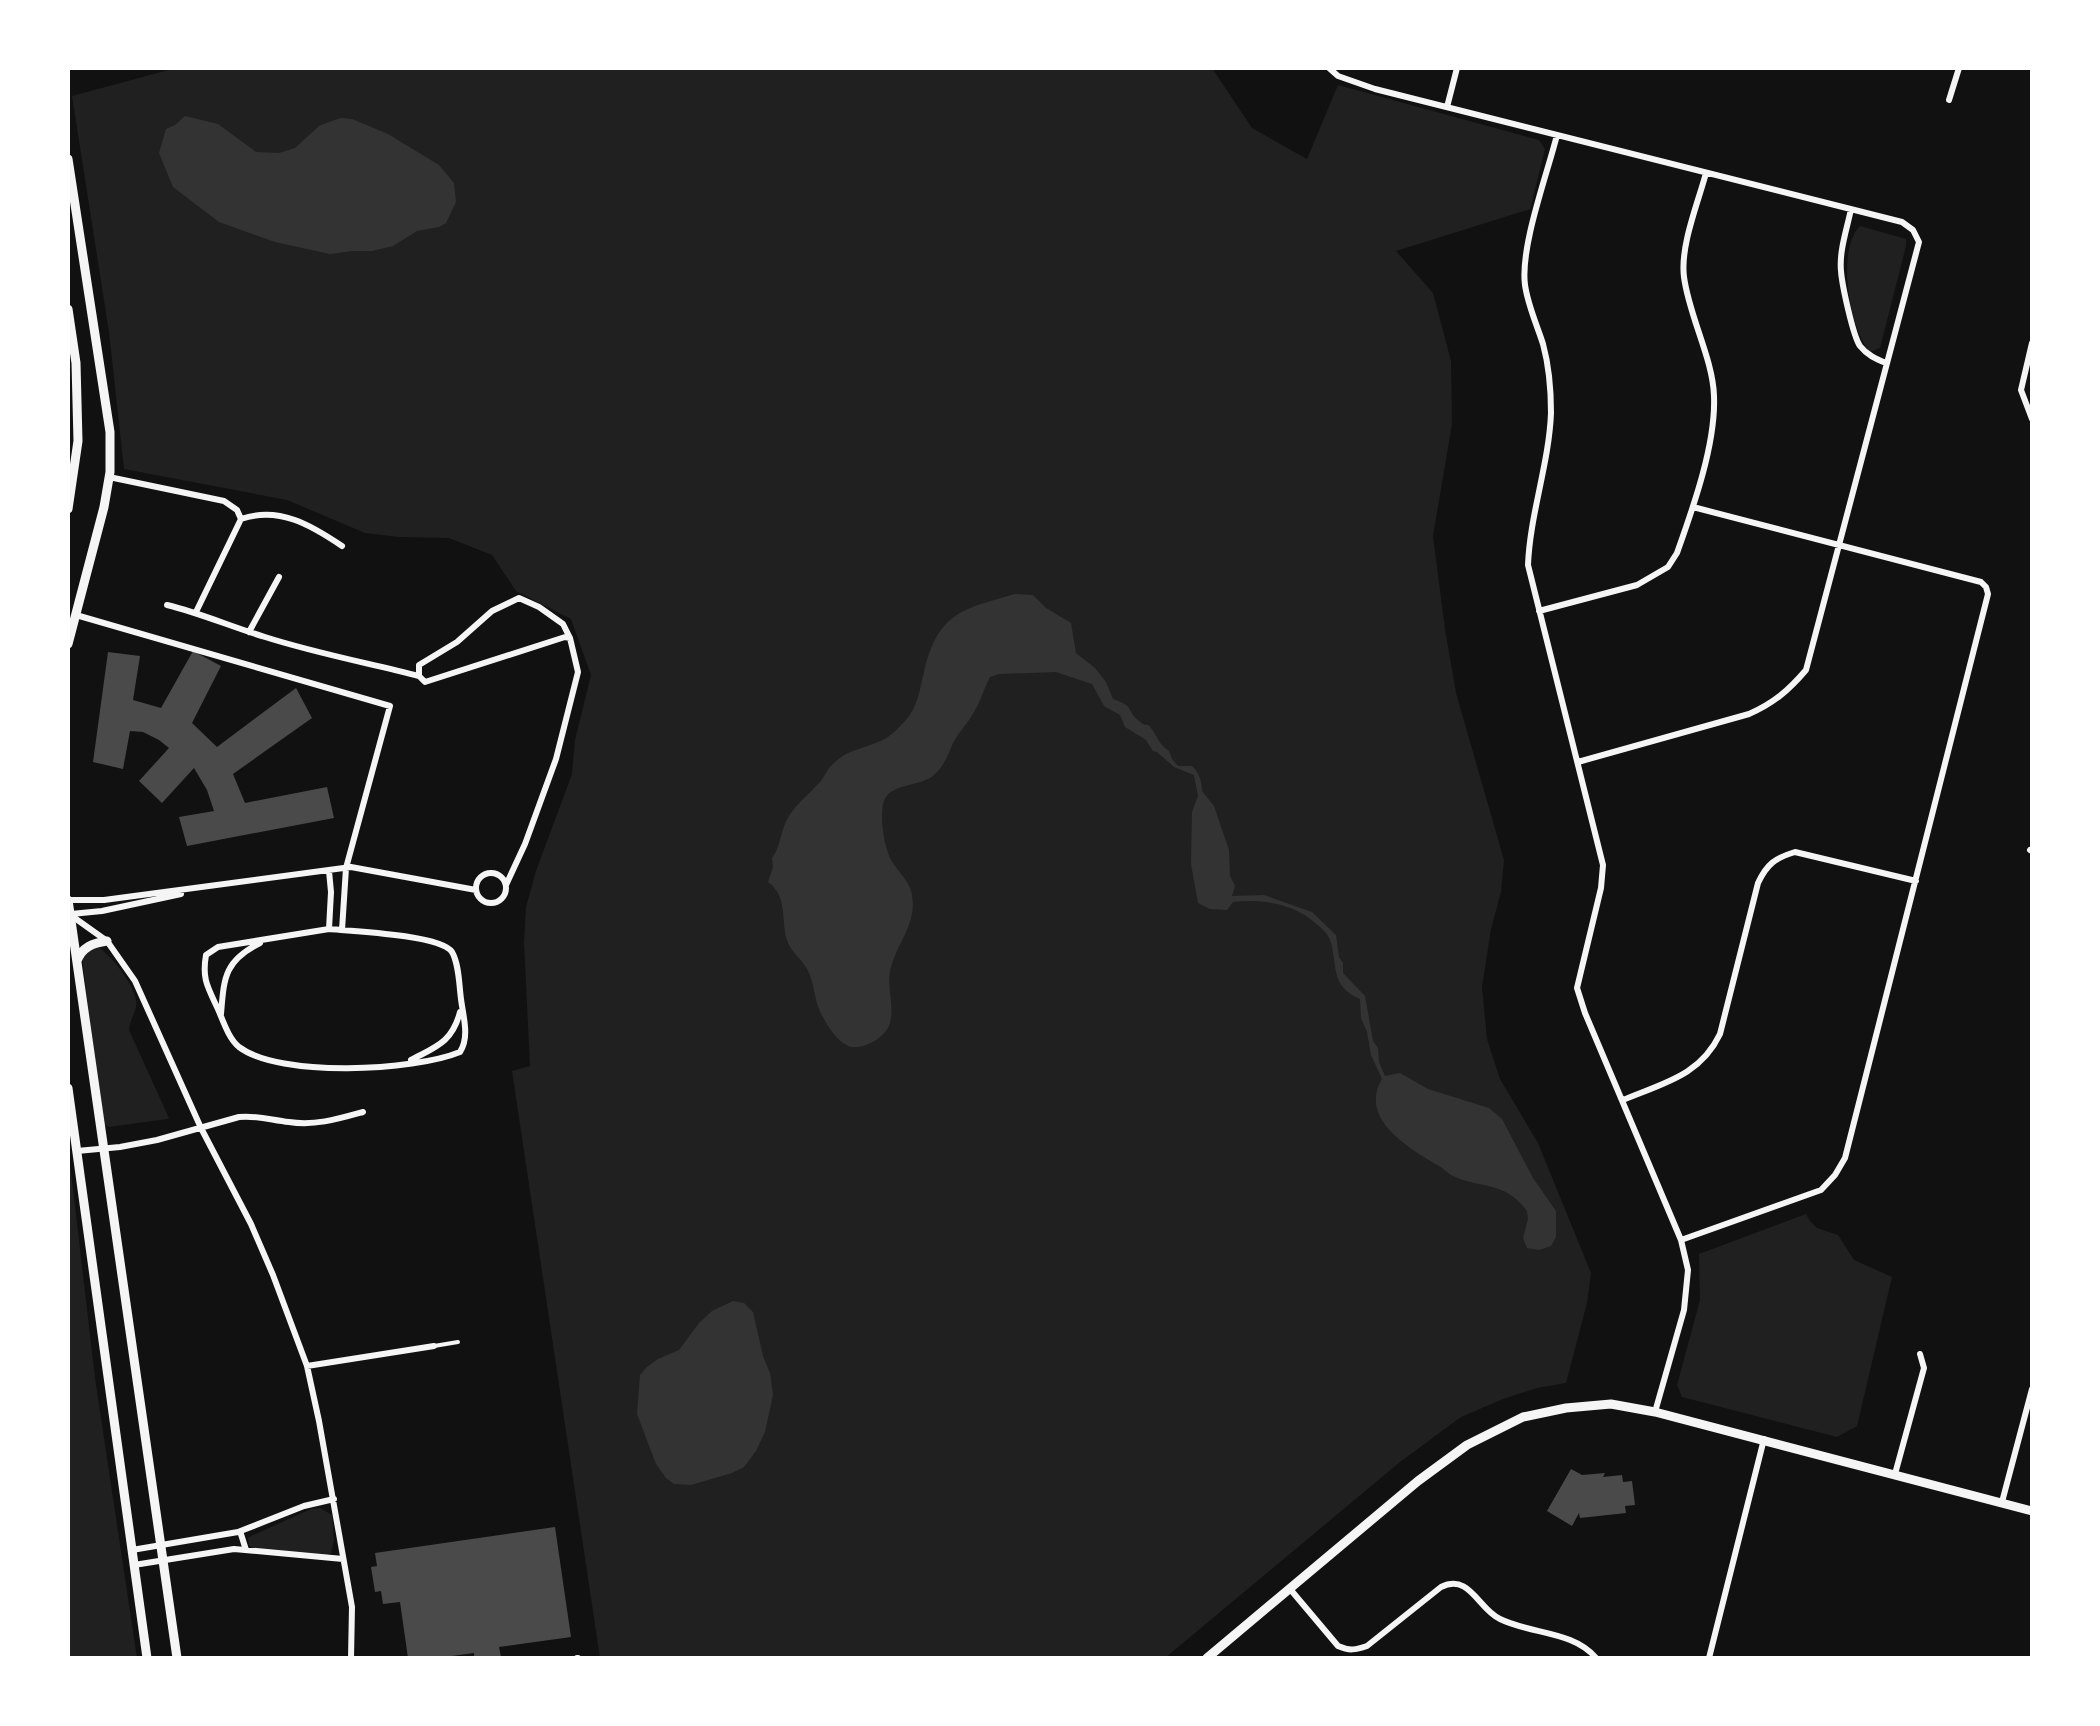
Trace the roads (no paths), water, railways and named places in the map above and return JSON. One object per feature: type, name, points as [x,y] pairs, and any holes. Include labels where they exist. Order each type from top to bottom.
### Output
[{"type":"main road","points":[[68,159],[110,432],[104,507],[68,644]]},
{"type":"main road","points":[[68,309],[76,364],[78,441],[68,509]]},
{"type":"main road","points":[[68,900],[177,1658]]},
{"type":"main road","points":[[76,964],[88,946],[107,941]]},
{"type":"main road","points":[[68,1088],[147,1658]]},
{"type":"main road","points":[[1206,1658],[1418,1481],[1467,1445],[1523,1417],[1566,1408],[1611,1404],[1655,1412],[2032,1510]]},
{"type":"street","points":[[1329,68],[1338,76],[1375,89],[1902,222],[1913,230],[1919,242],[1806,670],[1772,704],[1749,714],[1578,762]]},
{"type":"street","points":[[1447,107],[1457,68]]},
{"type":"street","points":[[1950,100],[1959,68]]},
{"type":"street","points":[[1557,135],[1525,263],[1525,285],[1550,383],[1546,457],[1529,549],[1530,578],[1603,866],[1577,988],[1682,1240],[1688,1270],[1684,1310],[1655,1412]]},
{"type":"street","points":[[1539,612],[1638,586],[1668,567],[1677,553],[1709,445],[1714,414],[1714,391],[1683,274],[1684,251],[1706,173]]},
{"type":"street","points":[[1852,209],[1840,269],[1856,340],[1870,356],[1886,364]]},
{"type":"street","points":[[2032,343],[2021,390],[2032,419]]},
{"type":"street","points":[[109,478],[224,501],[237,510],[241,519]]},
{"type":"street","points":[[1682,1240],[1821,1190],[1844,1158],[1986,602],[1986,587],[1981,582],[1692,506]]},
{"type":"street","points":[[196,612],[241,519],[260,513],[310,524],[342,546]]},
{"type":"street","points":[[249,632],[279,577]]},
{"type":"street","points":[[419,676],[419,666],[457,642],[492,610],[518,598],[540,607],[563,624],[570,638],[578,672],[556,759],[525,844],[505,894],[494,903],[484,902],[476,890],[478,880],[491,872],[501,876],[506,885]]},
{"type":"street","points":[[167,605],[249,632],[419,676],[425,682],[565,636],[570,638]]},
{"type":"street","points":[[76,615],[390,706],[346,868],[342,930]]},
{"type":"street","points":[[1623,1100],[1682,1075],[1699,1065],[1712,1050],[1720,1034],[1758,883],[1765,868],[1777,857],[1795,852],[1916,881]]},
{"type":"street","points":[[68,900],[104,900],[209,888],[351,867],[476,890]]},
{"type":"street","points":[[329,870],[329,930]]},
{"type":"street","points":[[68,914],[102,912],[209,888]]},
{"type":"street","points":[[68,914],[107,941],[135,981],[273,1276],[307,1366],[352,1606],[351,1658]]},
{"type":"street","points":[[342,930],[444,944],[454,954],[465,1044],[460,1052],[449,1057],[358,1069],[326,1069],[254,1056],[236,1044],[207,986],[203,972],[206,955],[218,947],[342,930]]},
{"type":"street","points":[[221,1016],[223,983],[231,964],[265,940]]},
{"type":"street","points":[[405,1063],[444,1042],[462,1005]]},
{"type":"street","points":[[76,1151],[157,1140],[239,1117],[310,1124],[363,1112]]},
{"type":"street","points":[[307,1366],[434,1346]]},
{"type":"street","points":[[1895,1474],[1924,1368],[1920,1354]]},
{"type":"street","points":[[2002,1502],[2032,1389]]},
{"type":"street","points":[[1709,1658],[1764,1439]]},
{"type":"street","points":[[130,1550],[240,1531],[304,1506],[334,1500]]},
{"type":"street","points":[[240,1531],[246,1550]]},
{"type":"street","points":[[133,1565],[234,1549],[343,1559]]},
{"type":"street","points":[[1290,1588],[1338,1646],[1348,1650],[1367,1646],[1449,1584],[1471,1590],[1487,1610],[1503,1620],[1581,1644],[1596,1658]]},
{"type":"lane","points":[[434,1346],[458,1342]]}]
